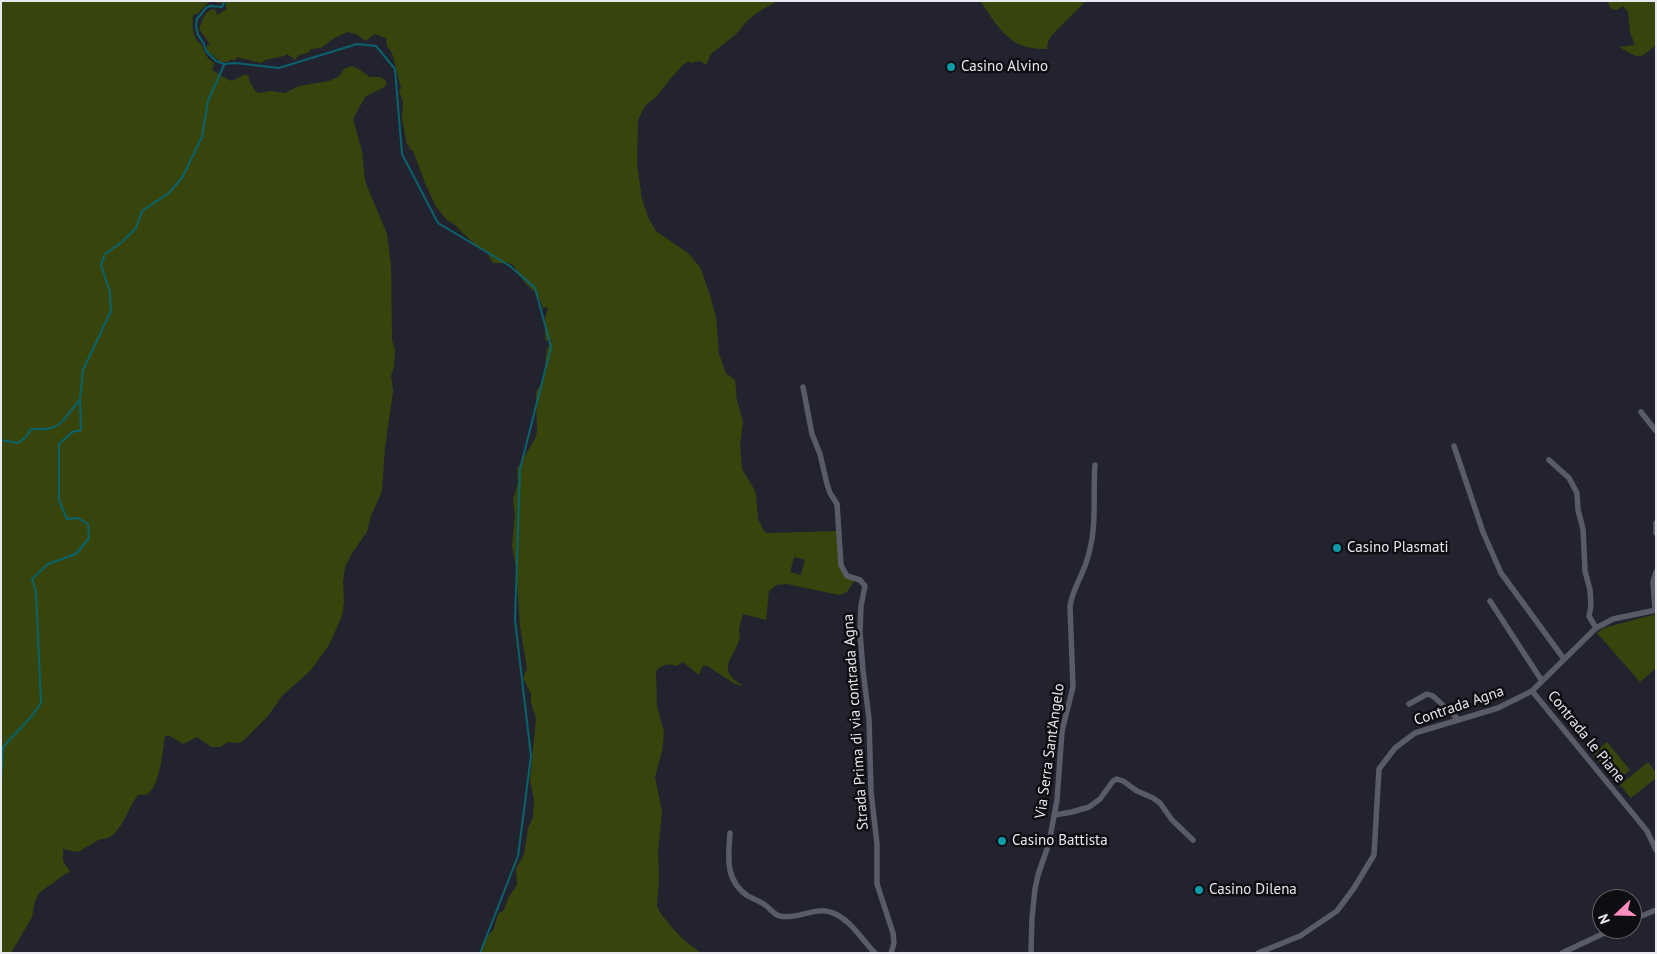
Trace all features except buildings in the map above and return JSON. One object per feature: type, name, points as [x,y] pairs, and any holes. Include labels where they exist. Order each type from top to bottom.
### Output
[{"type":"street","name":"Strada Prima di via contrada Agna","points":[[803,387],[812,434],[820,454],[830,493],[838,504],[841,565],[847,576],[860,580],[865,586],[861,606],[860,632],[869,719],[871,790],[877,844],[877,884],[893,932],[894,943],[891,953]]},
{"type":"street","points":[[1641,412],[1656,431]]},
{"type":"street","points":[[1454,446],[1483,532],[1501,573],[1564,659]]},
{"type":"street","points":[[1549,460],[1570,478],[1577,493],[1578,510],[1583,529],[1585,571],[1590,590],[1591,606],[1589,616],[1596,628]]},
{"type":"street","name":"Via Serra Sant'Angelo","points":[[1031,953],[1035,889],[1049,843],[1060,777],[1062,731],[1073,687],[1070,606],[1072,595],[1082,572],[1092,540],[1095,507],[1093,484],[1095,465]]},
{"type":"street","points":[[1656,523],[1656,532]]},
{"type":"street","points":[[1656,572],[1653,582],[1656,610]]},
{"type":"street","points":[[1490,601],[1542,681]]},
{"type":"street","name":"Contrada le Piane","points":[[1656,610],[1613,619],[1596,628],[1532,690],[1647,832],[1656,850]]},
{"type":"street","name":"Contrada Agna","points":[[1258,953],[1300,936],[1337,912],[1354,888],[1374,854],[1379,769],[1395,748],[1415,733],[1498,708],[1532,690]]},
{"type":"street","points":[[1409,704],[1427,694],[1433,696],[1458,720]]},
{"type":"street","points":[[1054,815],[1089,807],[1100,799],[1113,780],[1117,779],[1160,803],[1172,820],[1193,840]]},
{"type":"street","points":[[730,833],[728,861],[730,872],[734,882],[742,891],[764,904],[779,916],[829,911],[846,922],[875,953]]},
{"type":"street","points":[[1642,916],[1656,910]]},
{"type":"street","points":[[1562,953],[1592,939]]},
{"type":"green space","points":[[1,1],[210,1],[197,14],[193,15],[193,32],[206,55],[214,63],[212,70],[227,79],[232,81],[246,74],[256,92],[260,93],[271,91],[285,93],[299,86],[329,81],[338,77],[344,69],[352,66],[370,77],[380,77],[386,80],[386,86],[365,97],[353,119],[362,151],[365,181],[387,234],[391,266],[392,340],[395,350],[391,376],[393,391],[385,448],[382,491],[371,516],[367,532],[352,553],[345,567],[342,616],[329,645],[311,670],[282,696],[268,716],[240,743],[228,742],[220,747],[211,747],[197,737],[183,744],[170,736],[165,736],[160,768],[150,792],[145,795],[138,795],[118,830],[113,835],[100,839],[78,852],[63,849],[63,861],[70,872],[39,893],[35,901],[32,917],[11,953],[1,953]]},
{"type":"green space","points":[[210,1],[224,1],[222,4]]},
{"type":"green space","points":[[226,1],[236,1],[238,3],[240,1],[778,1],[758,12],[747,21],[736,34],[711,54],[706,65],[700,61],[690,63],[689,61],[683,65],[656,97],[645,106],[638,120],[637,163],[642,200],[648,217],[656,231],[688,253],[700,267],[716,317],[719,354],[726,373],[735,380],[737,401],[743,421],[740,445],[742,469],[756,495],[758,519],[767,533],[841,531],[842,557],[845,572],[855,580],[847,592],[839,595],[787,584],[776,585],[769,591],[766,620],[743,614],[739,629],[740,640],[728,665],[728,670],[735,680],[744,686],[735,684],[706,665],[702,667],[699,675],[683,662],[676,666],[665,665],[656,671],[657,706],[664,732],[662,751],[655,777],[662,811],[658,851],[659,879],[657,906],[674,930],[701,953],[481,953],[484,940],[494,929],[498,914],[504,910],[508,898],[517,885],[516,868],[524,855],[528,828],[533,817],[534,800],[530,780],[536,718],[531,703],[531,694],[523,678],[527,669],[520,626],[516,568],[512,546],[515,515],[513,500],[518,483],[517,469],[535,439],[537,432],[536,392],[543,382],[547,349],[552,340],[546,341],[545,339],[545,317],[548,309],[546,307],[543,308],[538,295],[525,283],[513,265],[509,263],[493,263],[487,253],[446,219],[435,205],[413,151],[407,144],[402,119],[403,101],[399,92],[401,88],[386,38],[374,34],[366,41],[356,34],[347,32],[321,48],[311,49],[308,53],[299,55],[296,60],[287,54],[265,60],[261,63],[237,57],[234,61],[232,59],[228,62],[221,62],[207,51],[207,45],[210,44],[199,29],[204,17],[210,10],[214,9],[217,15],[226,10]],"holes":[[[794,557],[805,560],[801,575],[790,572]]]},
{"type":"green space","points":[[980,1],[1086,1],[1051,36],[1047,49],[1023,46],[1014,42],[1000,29]]},
{"type":"green space","points":[[1607,1],[1656,1],[1656,45],[1641,56],[1635,56],[1619,47],[1635,45],[1630,32],[1628,12],[1623,6],[1617,10],[1611,9]]},
{"type":"green space","points":[[1656,614],[1656,668],[1640,682],[1597,633],[1604,628]]},
{"type":"green space","points":[[1607,742],[1630,770],[1617,781],[1593,754]]},
{"type":"green space","points":[[1648,762],[1656,773],[1656,778],[1631,798],[1620,785]]},
{"type":"waterway","points":[[225,1],[222,7],[210,6],[206,8],[197,19],[196,26],[206,51],[216,61],[224,64],[235,63],[279,68],[357,44],[376,46],[395,69],[402,154],[438,223],[510,266],[535,288],[551,347],[520,469],[515,620],[531,756],[518,856],[480,953]]},
{"type":"waterway","points":[[1,783],[3,747],[31,717],[41,703],[36,592],[32,579],[48,564],[76,554],[89,538],[88,524],[78,518],[67,519],[59,500],[59,444],[72,432],[81,430],[80,399],[83,370],[111,311],[110,292],[101,265],[105,254],[122,242],[136,228],[142,211],[169,193],[182,178],[202,137],[208,101],[224,65]]},
{"type":"waterway","points":[[1,440],[18,443],[26,437],[31,429],[46,429],[56,426],[64,420],[80,400]]},
{"type":"place","name":"Casino Alvino","points":[[951,67]]},
{"type":"place","name":"Casino Plasmati","points":[[1337,548]]},
{"type":"place","name":"Casino Battista","points":[[1002,841]]},
{"type":"place","name":"Casino Dilena","points":[[1199,890]]}]
